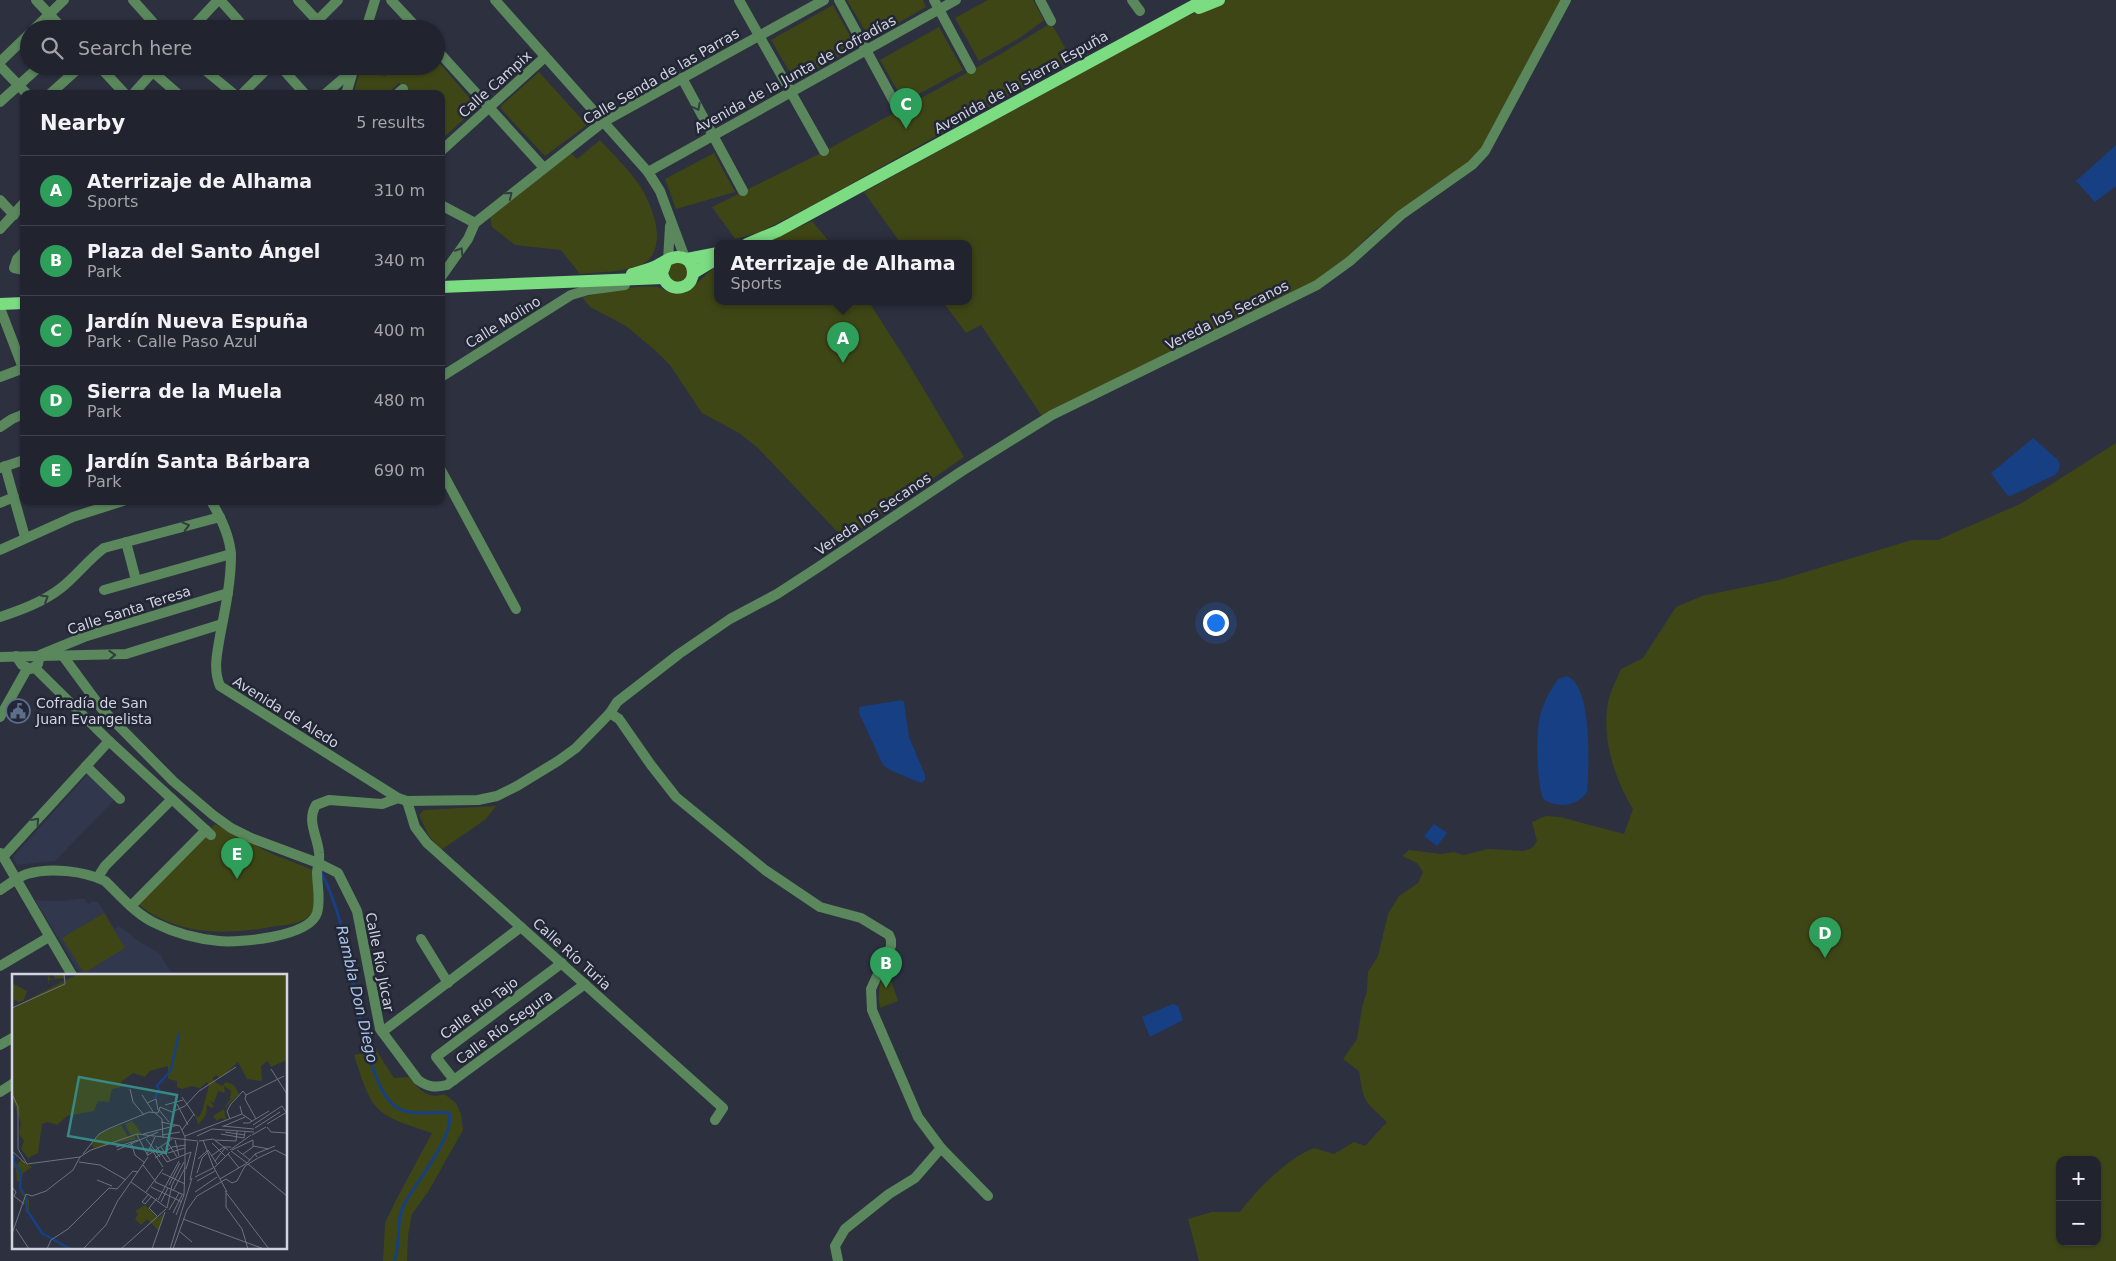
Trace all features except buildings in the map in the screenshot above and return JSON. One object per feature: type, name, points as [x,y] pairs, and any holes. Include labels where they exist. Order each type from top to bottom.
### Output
[{"type":"main road","name":"Avenida de la Sierra Espuña","points":[[756,240],[786,227],[1204,0]]},
{"type":"main road","name":"Avenida de la Sierra Espuña","points":[[1177,15],[1219,0]]},
{"type":"main road","points":[[605,279],[653,268],[676,256],[686,259],[714,254]]},
{"type":"main road","points":[[686,259],[693,268],[694,273]]},
{"type":"main road","points":[[445,287],[605,279],[664,280],[675,288],[690,283],[694,273],[714,260]]},
{"type":"main road","points":[[664,280],[662,269],[667,261]]},
{"type":"main road","points":[[0,304],[20,303]]},
{"type":"street","points":[[36,0],[55,20]]},
{"type":"street","points":[[43,20],[64,0]]},
{"type":"street","points":[[133,0],[151,20]]},
{"type":"street","points":[[200,20],[219,0],[238,20]]},
{"type":"street","points":[[298,0],[316,20]]},
{"type":"street","points":[[318,20],[338,0]]},
{"type":"street","points":[[369,20],[375,0]]},
{"type":"street","points":[[391,0],[410,20]]},
{"type":"street","points":[[496,0],[648,172],[660,191],[670,223],[686,259]]},
{"type":"street","points":[[739,0],[824,151]]},
{"type":"street","name":"Calle Senda de las Parras","points":[[446,266],[468,239],[475,223],[603,122],[824,0]]},
{"type":"street","points":[[840,0],[898,109]]},
{"type":"street","name":"Avenida de la Junta de Cofradías","points":[[648,172],[866,50],[936,5],[956,0]]},
{"type":"street","points":[[1040,0],[1051,21]]},
{"type":"street","points":[[1132,0],[1140,11]]},
{"type":"street","name":"Vereda los Secanos","points":[[131,906],[145,918],[163,927],[217,941],[232,942],[284,934],[300,929],[316,916],[318,908],[319,849],[312,815],[316,806],[329,800],[382,804],[403,799],[478,800],[497,796],[558,761],[576,748],[610,713],[618,702],[679,654],[730,619],[777,594],[962,471],[1052,415],[1317,285],[1350,261],[1401,215],[1472,164],[1485,151],[1566,0]]},
{"type":"street","points":[[936,5],[971,69]]},
{"type":"street","points":[[20,43],[1,61],[23,90]]},
{"type":"street","name":"Calle Campix","points":[[445,147],[545,57]]},
{"type":"street","points":[[445,59],[544,168]]},
{"type":"street","points":[[0,102],[30,75]]},
{"type":"street","points":[[54,90],[71,75]]},
{"type":"street","points":[[107,75],[121,90]]},
{"type":"street","points":[[137,90],[150,75]]},
{"type":"street","points":[[161,75],[174,90]]},
{"type":"street","points":[[213,75],[230,90]]},
{"type":"street","points":[[246,90],[261,75]]},
{"type":"street","points":[[288,75],[302,90]]},
{"type":"street","points":[[329,90],[345,75]]},
{"type":"street","points":[[347,90],[351,75]]},
{"type":"street","points":[[682,78],[743,192]]},
{"type":"street","points":[[0,200],[14,215]]},
{"type":"street","points":[[445,207],[475,223]]},
{"type":"street","points":[[0,229],[20,208]]},
{"type":"street","points":[[667,261],[670,223]]},
{"type":"street","points":[[20,256],[14,268],[20,269]]},
{"type":"street","name":"Calle Molino","points":[[445,374],[572,295],[588,290],[664,280]]},
{"type":"street","name":"Calle Molino","points":[[552,283],[559,293],[557,302],[553,306]]},
{"type":"street","points":[[0,308],[3,328],[20,362]]},
{"type":"street","points":[[0,377],[20,369]]},
{"type":"street","points":[[0,427],[20,416]]},
{"type":"street","points":[[20,462],[3,468],[14,497],[25,537]]},
{"type":"street","points":[[445,477],[516,609]]},
{"type":"street","points":[[0,503],[14,497]]},
{"type":"street","points":[[0,550],[72,517],[110,505]]},
{"type":"street","name":"Avenida de Aledo","points":[[213,505],[220,517],[231,554],[228,593],[216,663],[216,676],[220,686],[403,799]]},
{"type":"street","points":[[0,616],[39,602],[60,589],[91,558],[104,548],[220,517]]},
{"type":"street","points":[[126,542],[136,580]]},
{"type":"street","points":[[104,590],[231,554]]},
{"type":"street","name":"Calle Santa Teresa","points":[[40,655],[84,637],[228,593]]},
{"type":"street","points":[[0,657],[126,654],[222,624]]},
{"type":"street","points":[[0,717],[31,668],[38,664],[40,655]]},
{"type":"street","points":[[0,890],[26,874],[50,871],[98,877],[105,881],[131,906],[208,832],[16,656]]},
{"type":"street","name":"Calle Río Júcar","points":[[63,656],[102,709],[173,781],[213,815],[231,828],[251,838],[318,863],[338,874],[357,911],[377,1021],[382,1032],[418,1080],[427,1086],[436,1088]]},
{"type":"street","points":[[610,713],[619,718],[650,765],[676,796],[765,870],[820,908],[861,918],[889,935],[891,946],[871,989],[872,1010],[912,1107],[941,1148],[988,1196]]},
{"type":"street","points":[[71,974],[2,854],[109,741]]},
{"type":"street","points":[[86,766],[120,799]]},
{"type":"street","name":"Calle Río Turia","points":[[403,799],[415,827],[427,843],[724,1108],[715,1120]]},
{"type":"street","points":[[98,877],[105,866],[172,800]]},
{"type":"street","points":[[382,1032],[521,927]]},
{"type":"street","points":[[0,966],[49,937]]},
{"type":"street","points":[[421,939],[448,983]]},
{"type":"street","name":"Calle Río Tajo","points":[[454,1080],[436,1057],[562,964]]},
{"type":"street","name":"Calle Río Segura","points":[[436,1088],[447,1085],[585,984]]},
{"type":"street","points":[[0,1045],[12,1038]]},
{"type":"street","points":[[0,1092],[12,1085]]},
{"type":"street","points":[[838,1261],[835,1246],[845,1229],[889,1194],[914,1178],[941,1148]]},
{"type":"shaded area","points":[[88,774],[114,800],[55,861],[17,865],[13,857]]},
{"type":"shaded area","points":[[85,899],[88,904],[93,901],[98,902],[115,929],[119,926],[140,942],[162,955],[161,957],[172,974],[80,974],[35,900],[62,901]]},
{"type":"green space","points":[[847,0],[923,0],[926,7],[870,39]]},
{"type":"green space","points":[[988,0],[1033,0],[1044,20],[1021,37],[979,61],[955,18]]},
{"type":"green space","points":[[1226,0],[1562,0],[1481,149],[1468,163],[1426,191],[1374,231],[1338,266],[1312,283],[1044,416],[1041,415],[981,325],[966,333],[945,305],[972,305],[972,240],[898,240],[864,192],[1176,21]]},
{"type":"green space","points":[[833,5],[856,47],[795,81],[771,40]]},
{"type":"green space","points":[[1051,23],[1072,60],[817,203],[758,233],[735,239],[712,207],[825,151],[999,55]]},
{"type":"green space","points":[[939,27],[963,70],[904,102],[880,60]]},
{"type":"green space","points":[[445,70],[472,101],[462,110],[467,116],[445,136],[445,90],[404,90],[399,83],[391,90],[354,90],[359,75],[445,75]]},
{"type":"green space","points":[[539,72],[587,125],[545,156],[501,109],[501,106]]},
{"type":"green space","points":[[600,140],[634,177],[649,202],[656,226],[657,238],[655,249],[650,258],[641,265],[628,269],[580,274],[561,250],[515,245],[492,227],[490,217],[571,153],[577,159]]},
{"type":"green space","points":[[714,153],[735,192],[676,209],[665,179]]},
{"type":"green space","points":[[812,221],[828,240],[771,240]]},
{"type":"green space","points":[[679,261],[688,267],[687,278],[677,283],[668,278],[669,264]]},
{"type":"green space","points":[[714,268],[714,305],[871,305],[964,457],[845,540],[758,448],[739,433],[702,413],[670,365],[656,351],[626,326],[590,307],[582,297],[619,289],[648,286],[678,294],[691,288]]},
{"type":"green space","points":[[2116,443],[2116,1261],[1199,1261],[1188,1219],[1212,1212],[1240,1212],[1274,1175],[1294,1159],[1314,1148],[1334,1154],[1354,1142],[1365,1146],[1387,1122],[1366,1101],[1359,1071],[1343,1059],[1357,1039],[1362,1007],[1367,991],[1368,972],[1378,956],[1388,914],[1399,896],[1418,883],[1423,872],[1417,863],[1402,856],[1409,850],[1441,854],[1454,852],[1464,855],[1488,849],[1523,851],[1532,848],[1537,841],[1532,822],[1546,816],[1560,817],[1624,834],[1633,809],[1620,784],[1610,756],[1606,727],[1609,698],[1621,669],[1643,658],[1676,607],[1702,596],[1779,580],[1912,540],[1938,540],[2022,503]]},
{"type":"green space","points":[[496,806],[486,819],[441,850],[429,836],[419,815],[424,810]]},
{"type":"green space","points":[[215,824],[270,853],[313,870],[314,904],[312,912],[306,919],[296,923],[259,929],[222,932],[204,931],[186,928],[169,922],[137,903]]},
{"type":"green space","points":[[104,913],[125,948],[84,973],[62,938]]},
{"type":"green space","points":[[887,969],[898,1001],[880,1008],[879,988]]},
{"type":"green space","points":[[376,1050],[394,1078],[409,1077],[420,1089],[428,1094],[433,1096],[444,1094],[456,1103],[461,1114],[463,1130],[428,1192],[412,1214],[408,1235],[407,1261],[383,1261],[385,1223],[432,1133],[387,1116],[372,1101],[360,1075],[354,1055]]},
{"type":"water","points":[[2116,145],[2116,186],[2095,202],[2076,181]]},
{"type":"water","points":[[2033,438],[2058,460],[2059,469],[2055,475],[2010,496],[2007,495],[1991,473]]},
{"type":"water","points":[[1567,676],[1575,683],[1581,695],[1585,711],[1588,729],[1588,781],[1587,792],[1583,797],[1573,803],[1561,805],[1543,799],[1538,772],[1538,730],[1540,715],[1546,699],[1558,679]]},
{"type":"water","points":[[902,700],[904,702],[909,737],[925,775],[925,780],[921,783],[892,771],[883,765],[859,713],[859,707]]},
{"type":"water","points":[[1434,824],[1447,833],[1437,846],[1424,836]]},
{"type":"water","points":[[1173,1004],[1178,1006],[1183,1020],[1150,1037],[1142,1017]]},
{"type":"waterway","name":"Rambla Don Diego","points":[[321,872],[333,898],[344,935],[357,1007],[369,1056],[386,1096],[396,1107],[409,1112],[449,1113],[450,1122],[447,1133],[402,1209],[398,1247],[394,1261]]},
{"type":"place","name":"Jardín Nueva Espuña","points":[[906,129]]},
{"type":"place","name":"Aterrizaje de Alhama","points":[[843,363]]},
{"type":"place","name":"Cofradía de San Juan Evangelista","points":[[18,711]]},
{"type":"place","name":"Jardín Santa Bárbara","points":[[237,879]]},
{"type":"place","name":"Sierra de la Muela","points":[[1825,958]]},
{"type":"place","name":"Plaza del Santo Ángel","points":[[886,988]]}]
